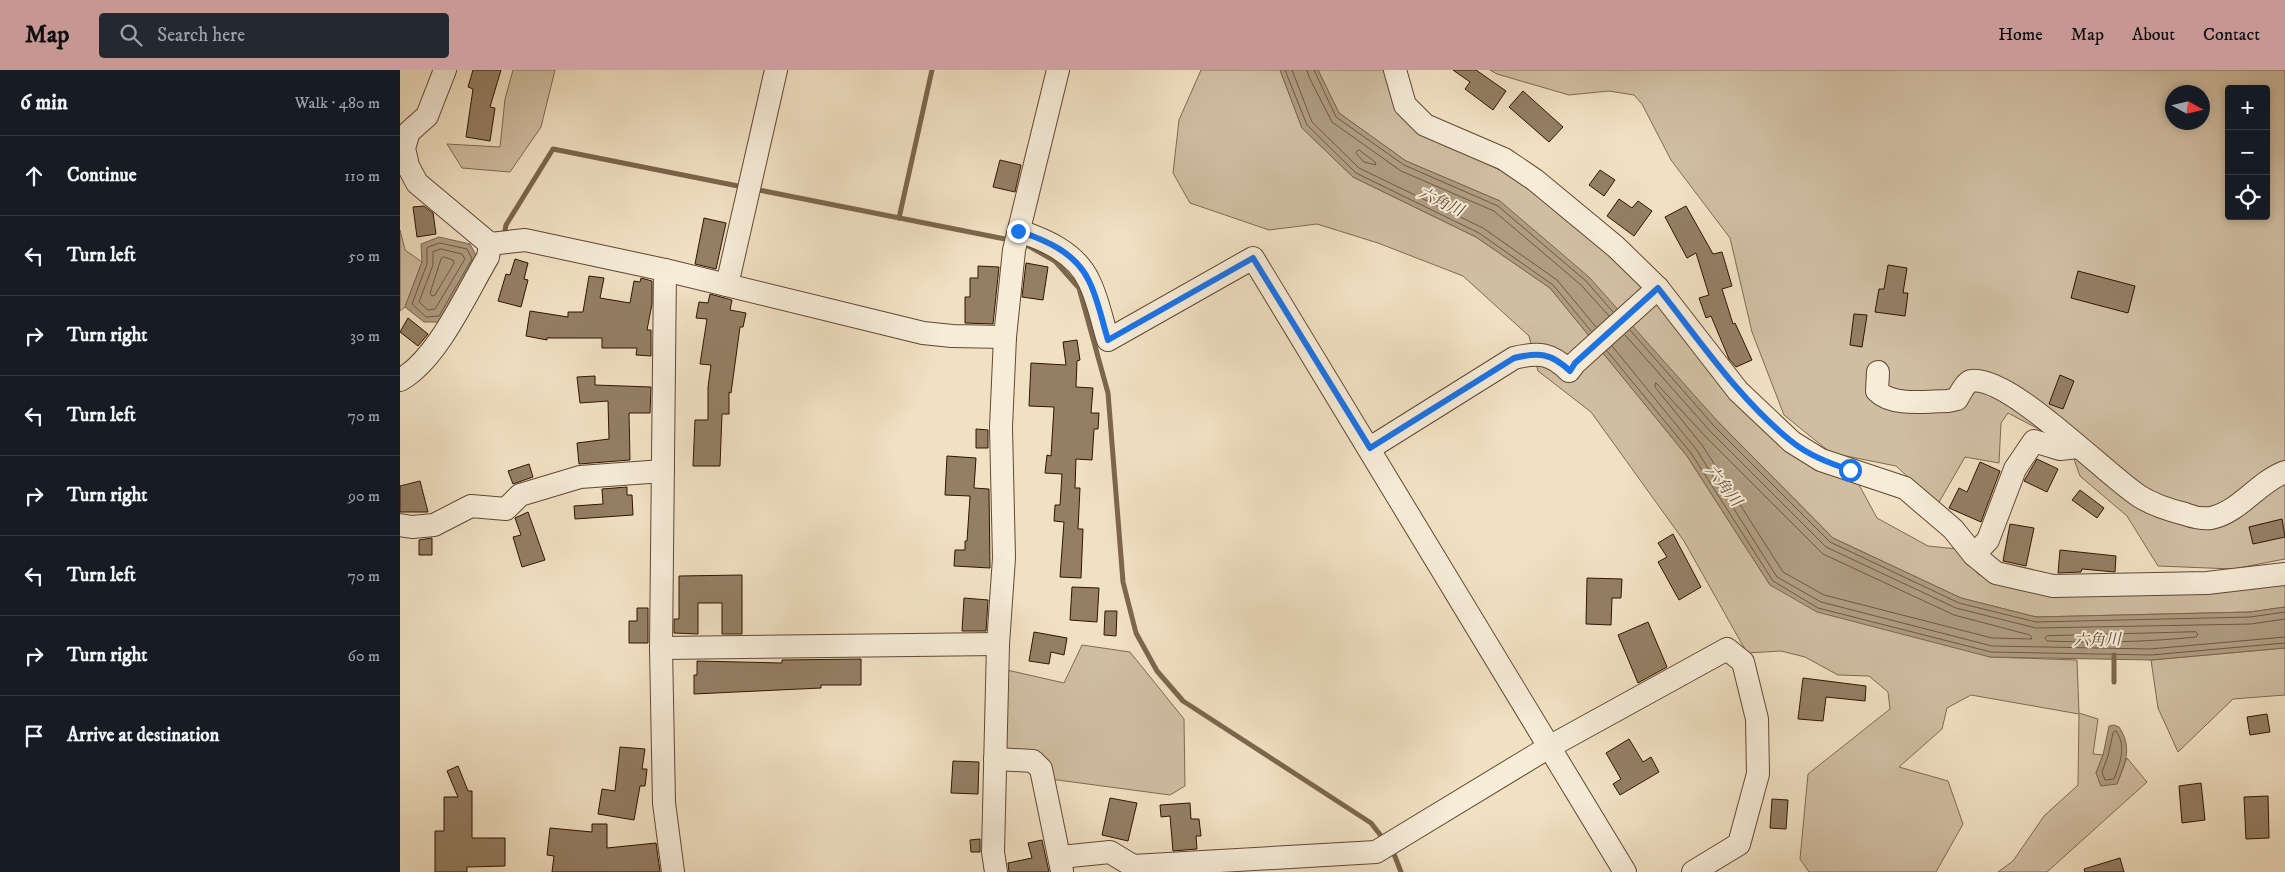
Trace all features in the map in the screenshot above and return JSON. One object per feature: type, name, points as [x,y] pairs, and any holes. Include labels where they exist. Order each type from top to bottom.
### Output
[{"type":"street","points":[[445,70],[427,116],[409,132],[404,148],[408,166],[417,183],[498,243],[525,240],[665,270],[923,333],[952,336],[1005,336]]},
{"type":"street","points":[[727,285],[776,70]]},
{"type":"street","points":[[996,872],[993,852],[998,644],[1004,558],[1001,427],[1005,336],[1016,241],[1058,70]]},
{"type":"street","points":[[1395,70],[1405,105],[1425,125],[1504,159],[1535,180],[1616,247],[1738,391],[1792,442],[1821,460],[1905,488],[1953,529],[1974,555],[1996,573],[2053,586],[2207,583],[2285,574]]},
{"type":"street","points":[[1016,241],[1043,239],[1069,256],[1089,280],[1108,340],[1253,258],[1370,448],[1625,872]]},
{"type":"street","points":[[400,380],[408,376],[436,346],[498,243]]},
{"type":"street","points":[[665,270],[661,648],[664,802],[673,872]]},
{"type":"street","points":[[1370,448],[1514,358],[1532,354],[1556,358],[1570,371],[1575,363],[1655,291]]},
{"type":"street","points":[[1878,372],[1877,391],[1884,398],[1893,400],[1948,402],[1957,399],[1967,383],[1972,381],[1994,386],[2010,394],[2057,428],[2139,496],[2166,510],[2193,517],[2210,518],[2230,510],[2273,477],[2285,472]]},
{"type":"street","points":[[1974,555],[1988,540],[2015,469],[2034,441],[2060,449],[2078,447]]},
{"type":"street","points":[[400,525],[412,527],[434,526],[471,506],[506,509],[520,495],[580,477],[663,471]]},
{"type":"street","points":[[661,648],[998,644]]},
{"type":"street","points":[[995,758],[1032,761],[1041,769],[1062,865],[1110,852],[1133,866],[1376,852],[1549,747],[1727,649],[1743,662],[1757,719],[1758,774],[1739,844],[1692,872]]},
{"type":"shaded area","points":[[513,70],[555,70],[541,127],[510,172],[462,168],[447,144],[500,147],[505,99]]},
{"type":"shaded area","points":[[1201,70],[1280,70],[1302,128],[1353,177],[1476,237],[1550,288],[1687,456],[1770,585],[1990,657],[2077,660],[2079,713],[2098,719],[2093,754],[2103,755],[2096,773],[2117,784],[2127,758],[2147,782],[2047,872],[1998,872],[2013,861],[2044,816],[2078,785],[2079,714],[1971,695],[1947,708],[1942,729],[1899,767],[1948,781],[1963,824],[1936,872],[1809,872],[1800,859],[1808,774],[1890,709],[1888,692],[1869,676],[1838,675],[1805,657],[1781,651],[1747,653],[1684,541],[1591,412],[1538,371],[1529,336],[1463,276],[1378,243],[1317,224],[1269,230],[1190,203],[1173,173],[1179,120]]},
{"type":"shaded area","points":[[1318,70],[1384,70],[1415,130],[1519,179],[1613,258],[1662,308],[1737,404],[1858,483],[1877,518],[1928,546],[1958,549],[1978,574],[2008,587],[2285,583],[2285,607],[2250,612],[2036,617],[1961,598],[1833,538],[1500,201],[1406,161],[1339,113]]},
{"type":"shaded area","points":[[1490,70],[2285,70],[2285,559],[2233,569],[2158,566],[2127,516],[2080,476],[2069,445],[2008,413],[2001,423],[1999,463],[1965,457],[1938,504],[1896,466],[1831,453],[1784,415],[1752,332],[1730,238],[1671,160],[1642,104],[1634,95],[1609,91],[1569,95],[1497,74]]},
{"type":"shaded area","points":[[400,230],[405,250],[422,262],[405,307],[400,311]]},
{"type":"shaded area","points":[[1082,645],[1130,652],[1184,719],[1185,786],[1170,795],[1050,779],[1002,753],[1007,670],[1064,683]]},
{"type":"shaded area","points":[[2285,648],[2285,695],[2233,699],[2178,752],[2158,708],[2151,660]]},
{"type":"water","name":"六角川","points":[[1280,70],[1318,70],[1339,113],[1406,161],[1500,201],[1589,277],[1719,423],[1833,538],[1961,598],[2036,617],[2250,612],[2285,607],[2285,648],[2151,660],[1990,657],[1817,612],[1770,585],[1687,456],[1550,288],[1476,237],[1353,177],[1302,128]]},
{"type":"water","points":[[439,237],[470,244],[478,259],[441,322],[424,322],[405,307],[422,262],[421,244]]},
{"type":"water","points":[[2109,726],[2119,727],[2126,742],[2125,762],[2117,784],[2101,786],[2096,773],[2103,755]]},
{"type":"building","points":[[473,70],[501,70],[490,107],[495,108],[490,141],[466,137],[473,89],[468,87]]},
{"type":"building","points":[[1453,70],[1476,70],[1506,91],[1493,110],[1465,89],[1470,82]]},
{"type":"building","points":[[1523,91],[1563,127],[1549,142],[1509,107]]},
{"type":"building","points":[[1000,160],[1021,165],[1015,192],[993,187]]},
{"type":"building","points":[[1600,170],[1615,180],[1604,196],[1589,185]]},
{"type":"building","points":[[1619,199],[1632,208],[1638,201],[1652,211],[1634,236],[1607,216]]},
{"type":"building","points":[[424,206],[433,213],[436,234],[417,237],[413,207]]},
{"type":"building","points":[[1686,206],[1713,254],[1722,252],[1732,286],[1722,289],[1733,324],[1735,323],[1752,360],[1736,367],[1729,359],[1711,316],[1706,318],[1699,298],[1709,295],[1696,253],[1687,258],[1665,217]]},
{"type":"building","points":[[704,218],[726,223],[716,269],[695,264]]},
{"type":"building","points":[[515,259],[528,263],[524,279],[528,280],[521,307],[498,301],[506,274],[510,275]]},
{"type":"building","points":[[1026,263],[1048,267],[1043,300],[1022,297]]},
{"type":"building","points":[[1888,265],[1907,268],[1903,293],[1908,293],[1905,316],[1875,312],[1879,289],[1884,289]]},
{"type":"building","points":[[978,266],[999,267],[993,324],[965,323],[965,297],[970,297],[970,278],[978,278]]},
{"type":"building","points":[[2078,271],[2135,286],[2128,313],[2071,298]]},
{"type":"building","points":[[589,276],[604,278],[600,298],[630,303],[634,281],[640,282],[641,278],[652,281],[652,304],[647,330],[651,330],[651,356],[636,355],[637,348],[602,348],[602,338],[547,338],[547,340],[526,336],[530,311],[568,317],[568,312],[583,312]]},
{"type":"building","points":[[710,294],[732,300],[730,310],[746,313],[743,327],[740,327],[731,393],[729,392],[729,414],[722,414],[720,466],[693,466],[695,420],[708,420],[708,387],[711,365],[700,364],[707,319],[696,318],[699,302],[708,303]]},
{"type":"building","points":[[1854,314],[1867,315],[1862,347],[1850,345]]},
{"type":"building","points":[[408,318],[428,334],[418,346],[400,332]]},
{"type":"building","points":[[1077,340],[1080,360],[1077,361],[1076,387],[1093,388],[1091,413],[1099,413],[1098,429],[1094,429],[1092,460],[1076,459],[1075,488],[1080,488],[1078,529],[1083,529],[1081,578],[1060,577],[1064,522],[1054,521],[1055,505],[1060,505],[1062,474],[1045,473],[1047,455],[1051,456],[1054,407],[1029,406],[1031,363],[1066,365],[1063,342]]},
{"type":"building","points":[[2060,375],[2074,381],[2063,409],[2049,404]]},
{"type":"building","points":[[595,376],[595,385],[651,387],[650,413],[629,413],[630,460],[579,464],[577,443],[609,439],[608,401],[580,403],[577,377]]},
{"type":"building","points":[[976,429],[988,430],[988,448],[976,448]]},
{"type":"building","points":[[947,456],[976,458],[974,488],[989,489],[990,568],[954,566],[955,550],[965,550],[970,496],[945,495]]},
{"type":"building","points":[[2037,459],[2058,469],[2047,492],[2024,481]]},
{"type":"building","points":[[1980,462],[2000,471],[1981,522],[1949,508],[1959,488],[1967,492]]},
{"type":"building","points":[[529,464],[533,477],[513,484],[508,471]]},
{"type":"building","points":[[420,481],[428,512],[400,512],[400,486]]},
{"type":"building","points":[[627,487],[627,495],[632,495],[633,515],[575,519],[574,506],[603,504],[602,489]]},
{"type":"building","points":[[2080,490],[2104,508],[2097,518],[2072,500]]},
{"type":"building","points":[[528,512],[545,560],[522,567],[513,537],[521,535],[515,518]]},
{"type":"building","points":[[2282,519],[2285,537],[2253,544],[2249,527]]},
{"type":"building","points":[[2010,524],[2034,528],[2026,566],[2003,561]]},
{"type":"building","points":[[1673,534],[1701,587],[1679,600],[1658,562],[1667,557],[1658,543]]},
{"type":"building","points":[[432,538],[432,555],[419,555],[419,540]]},
{"type":"building","points":[[2060,550],[2116,556],[2115,572],[2082,569],[2081,572],[2058,573]]},
{"type":"building","points":[[742,575],[742,634],[722,634],[722,603],[698,603],[698,634],[674,633],[674,619],[679,619],[679,576]]},
{"type":"building","points":[[1587,578],[1622,579],[1621,598],[1612,598],[1611,625],[1586,624]]},
{"type":"building","points":[[1072,587],[1099,588],[1097,622],[1070,620]]},
{"type":"building","points":[[964,598],[988,600],[986,631],[962,631]]},
{"type":"building","points":[[637,608],[648,608],[648,643],[629,643],[629,621],[637,621]]},
{"type":"building","points":[[1105,611],[1117,611],[1116,636],[1104,635]]},
{"type":"building","points":[[1648,622],[1667,667],[1638,683],[1618,635]]},
{"type":"building","points":[[1034,632],[1067,638],[1064,655],[1051,652],[1049,664],[1029,661]]},
{"type":"building","points":[[861,659],[861,685],[821,685],[821,688],[694,694],[694,675],[697,675],[697,661],[782,663],[782,660]]},
{"type":"building","points":[[1803,678],[1866,686],[1865,701],[1826,697],[1823,721],[1798,719]]},
{"type":"building","points":[[2267,714],[2270,732],[2250,735],[2247,717]]},
{"type":"building","points":[[1629,739],[1643,762],[1651,757],[1659,772],[1620,795],[1613,784],[1621,779],[1606,753]]},
{"type":"building","points":[[620,747],[645,749],[642,769],[647,769],[645,786],[640,786],[634,820],[598,814],[602,789],[615,791]]},
{"type":"building","points":[[953,761],[979,762],[978,794],[951,793]]},
{"type":"building","points":[[458,766],[468,791],[472,791],[472,838],[505,838],[505,866],[467,867],[467,872],[435,872],[435,831],[444,831],[444,797],[458,797],[447,771]]},
{"type":"building","points":[[2201,783],[2205,820],[2182,823],[2179,786]]},
{"type":"building","points":[[2268,796],[2269,838],[2246,839],[2244,797]]},
{"type":"building","points":[[1110,798],[1137,803],[1128,841],[1102,835]]},
{"type":"building","points":[[1772,799],[1788,800],[1786,829],[1770,828]]},
{"type":"building","points":[[1190,803],[1191,819],[1199,819],[1201,836],[1196,836],[1197,849],[1173,851],[1170,816],[1161,817],[1160,805]]},
{"type":"building","points":[[592,824],[607,824],[607,848],[656,843],[660,872],[552,872],[554,856],[547,855],[550,828],[592,832]]},
{"type":"building","points":[[980,839],[980,852],[971,852],[970,840]]},
{"type":"building","points":[[1042,840],[1049,872],[1009,872],[1008,863],[1032,858],[1028,843]]},
{"type":"building","points":[[2120,858],[2124,872],[2085,872],[2084,869]]},
{"type":"waterway","points":[[899,218],[932,70]]},
{"type":"waterway","points":[[504,236],[506,225],[553,149],[743,187]]},
{"type":"waterway","points":[[754,189],[1010,240]]},
{"type":"waterway","points":[[1025,244],[1055,261],[1079,288],[1108,393],[1123,582],[1136,633],[1157,671],[1183,701],[1371,823],[1385,841]]},
{"type":"waterway","name":"六角川","points":[[2114,655],[2114,682]]},
{"type":"waterway","points":[[1392,849],[1401,872]]},
{"type":"route","points":[[1018,231],[1043,239],[1069,256],[1089,280],[1108,340],[1253,258],[1370,448],[1514,358],[1532,354],[1556,358],[1570,371],[1575,363],[1658,288],[1738,391],[1792,442],[1821,460],[1850,470]]}]
